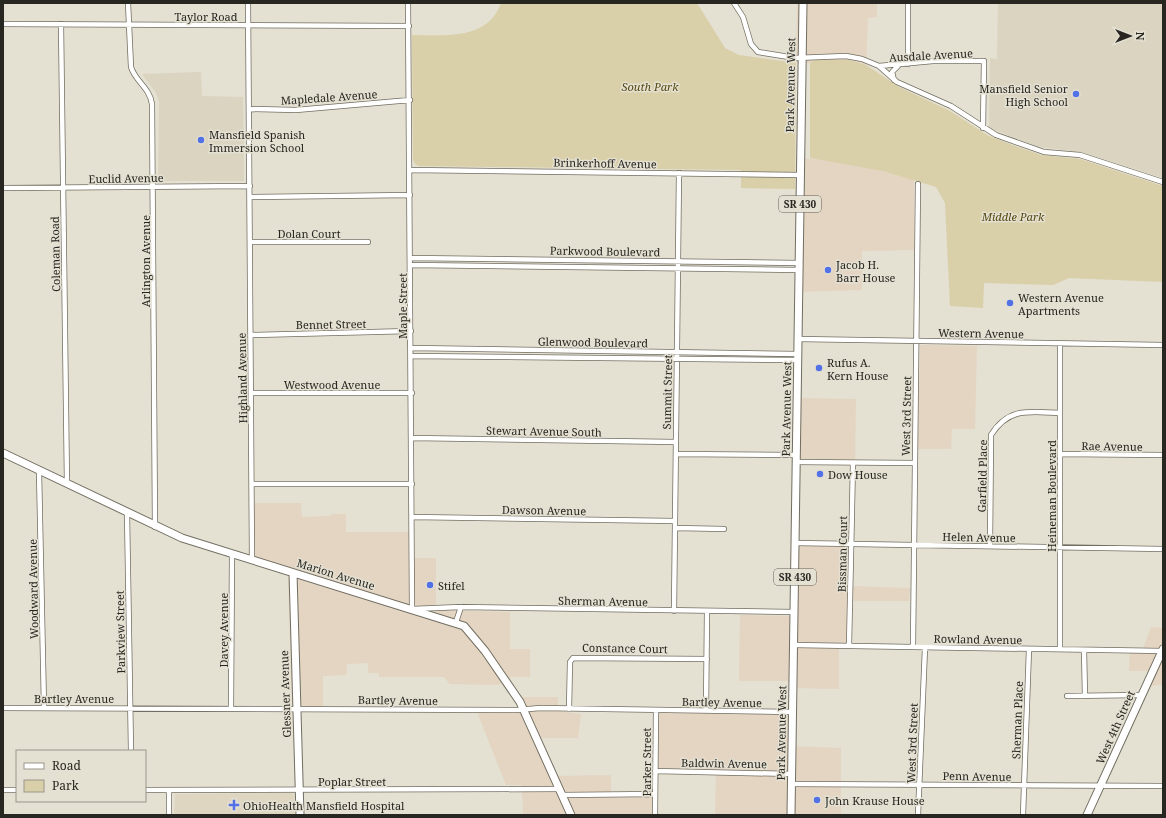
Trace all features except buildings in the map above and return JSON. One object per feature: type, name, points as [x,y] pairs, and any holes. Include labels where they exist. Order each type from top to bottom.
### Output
[{"type":"main road","name":"Park Avenue West","points":[[791,815],[803,3]]},
{"type":"main road","name":"Marion Avenue","points":[[3,453],[155,527],[182,538],[456,622],[467,628],[503,676],[524,710],[571,815]]},
{"type":"main road","name":"Glessner Avenue","points":[[293,572],[300,815]]},
{"type":"main road","name":"West 4th Street","points":[[1087,815],[1163,650]]},
{"type":"street","name":"Arlington Avenue","points":[[128,3],[130,67],[135,76],[148,91],[152,99],[155,527]]},
{"type":"street","points":[[248,3],[250,186]]},
{"type":"street","name":"Maple Street","points":[[408,3],[412,348],[412,609]]},
{"type":"street","points":[[734,3],[743,17],[751,44],[755,51],[764,54],[795,58],[802,56],[846,56],[862,59],[879,66],[894,80],[945,103],[996,135],[1051,154],[1080,155],[1163,182]]},
{"type":"street","points":[[894,80],[892,74],[894,69],[905,64],[908,3]]},
{"type":"street","name":"Taylor Road","points":[[3,24],[409,26]]},
{"type":"street","name":"Coleman Road","points":[[61,24],[67,484]]},
{"type":"street","name":"Ausdale Avenue","points":[[879,66],[933,61],[984,61],[983,128]]},
{"type":"street","name":"Mapledale Avenue","points":[[249,109],[296,110],[410,100]]},
{"type":"street","name":"Brinkerhoff Avenue","points":[[410,170],[800,175]]},
{"type":"street","name":"Summit Street","points":[[674,611],[679,173]]},
{"type":"street","name":"West 3rd Street","points":[[913,647],[918,184]]},
{"type":"street","name":"Euclid Avenue","points":[[3,188],[250,186]]},
{"type":"street","name":"Highland Avenue","points":[[250,186],[252,560]]},
{"type":"street","points":[[250,197],[410,195]]},
{"type":"street","name":"Dolan Court","points":[[250,242],[368,242]]},
{"type":"street","name":"Parkwood Boulevard","points":[[411,258],[678,261],[799,266]]},
{"type":"street","points":[[411,265],[678,268],[799,266]]},
{"type":"street","name":"Bennet Street","points":[[251,334],[411,331]]},
{"type":"street","name":"Western Avenue","points":[[798,339],[1163,346]]},
{"type":"street","name":"Heineman Boulevard","points":[[1060,344],[1060,649]]},
{"type":"street","name":"Glenwood Boulevard","points":[[412,348],[677,352],[798,357]]},
{"type":"street","name":"Glenwood Boulevard","points":[[412,356],[677,360],[798,357]]},
{"type":"street","name":"Westwood Avenue","points":[[251,393],[412,393]]},
{"type":"street","name":"Garfield Place","points":[[990,546],[991,435],[1013,413],[1060,413]]},
{"type":"street","name":"Stewart Avenue South","points":[[412,438],[676,442]]},
{"type":"street","points":[[676,454],[853,463],[915,463]]},
{"type":"street","name":"Rae Avenue","points":[[1060,454],[1163,455]]},
{"type":"street","name":"Bissman Court","points":[[849,646],[853,463]]},
{"type":"street","name":"Woodward Avenue","points":[[39,471],[44,707]]},
{"type":"street","points":[[252,484],[412,484]]},
{"type":"street","name":"Parkview Street","points":[[127,513],[131,750]]},
{"type":"street","name":"Dawson Avenue","points":[[412,517],[675,520]]},
{"type":"street","points":[[675,528],[724,529]]},
{"type":"street","name":"Helen Avenue","points":[[795,543],[1163,549]]},
{"type":"street","name":"Davey Avenue","points":[[231,707],[232,554]]},
{"type":"street","points":[[456,622],[461,607]]},
{"type":"street","name":"Sherman Avenue","points":[[412,609],[461,607],[794,612]]},
{"type":"street","points":[[706,711],[707,611]]},
{"type":"street","name":"Rowland Avenue","points":[[794,645],[925,648],[1163,650]]},
{"type":"street","name":"West 3rd Street","points":[[918,815],[925,648]]},
{"type":"street","name":"Sherman Place","points":[[1023,815],[1029,649]]},
{"type":"street","points":[[1084,650],[1085,696]]},
{"type":"street","name":"Constance Court","points":[[569,709],[570,662],[573,658],[706,659]]},
{"type":"street","points":[[1067,696],[1141,696]]},
{"type":"street","name":"Bartley Avenue","points":[[3,708],[231,707],[792,712]]},
{"type":"street","name":"Parker Street","points":[[655,815],[656,710]]},
{"type":"street","name":"Baldwin Avenue","points":[[655,770],[792,774]]},
{"type":"street","name":"Penn Avenue","points":[[792,784],[1163,786]]},
{"type":"street","points":[[3,790],[16,790]]},
{"type":"street","name":"Poplar Street","points":[[146,790],[561,792],[655,794]]},
{"type":"street","points":[[169,790],[169,815]]},
{"type":"shaded area","points":[[797,3],[877,3],[877,17],[868,18],[866,65],[849,60],[815,60],[810,63],[796,63]]},
{"type":"shaded area","name":"Mansfield Senior High School","points":[[998,3],[1163,3],[1163,178],[1081,152],[1039,147],[989,128],[990,58],[997,59]]},
{"type":"shaded area","name":"Mansfield Spanish Immersion School","points":[[201,72],[202,96],[243,97],[244,181],[158,181],[159,102],[156,93],[142,74]]},
{"type":"shaded area","points":[[796,158],[828,160],[883,171],[914,180],[914,250],[862,251],[862,290],[795,292]]},
{"type":"shaded area","points":[[920,345],[977,346],[975,429],[952,429],[951,449],[918,449]]},
{"type":"shaded area","points":[[794,398],[856,399],[855,461],[793,460]]},
{"type":"shaded area","points":[[251,503],[301,503],[302,517],[346,514],[346,532],[410,532],[410,558],[436,558],[436,610],[510,612],[510,649],[530,649],[530,677],[511,677],[498,685],[450,684],[444,677],[379,677],[379,673],[368,673],[368,663],[347,664],[346,675],[323,676],[323,707],[292,705],[288,575],[248,563]]},
{"type":"shaded area","points":[[791,540],[849,542],[849,586],[910,588],[909,601],[848,601],[847,648],[839,648],[839,689],[792,688],[792,681],[739,681],[740,615],[791,616]]},
{"type":"shaded area","points":[[1151,627],[1163,628],[1163,685],[1143,686],[1149,671],[1129,671],[1130,650],[1142,651]]},
{"type":"shaded area","points":[[512,697],[558,697],[558,711],[581,714],[578,738],[532,738],[549,776],[611,775],[611,792],[653,792],[653,815],[523,815],[522,785],[506,785],[478,712],[520,712]]},
{"type":"shaded area","points":[[658,713],[791,714],[790,746],[841,748],[841,814],[850,815],[715,815],[716,770],[657,768]]},
{"type":"shaded area","name":"OhioHealth Mansfield Hospital","points":[[291,793],[294,795],[295,815],[174,815],[175,794]]},
{"type":"green space","name":"South Park","points":[[501,3],[697,3],[725,48],[739,55],[796,63],[795,189],[741,188],[741,170],[419,166],[415,164],[413,160],[412,35],[450,35],[475,30],[486,24],[495,15]]},
{"type":"green space","name":"Middle Park","points":[[815,60],[849,60],[866,65],[899,87],[950,111],[987,135],[1007,143],[1041,155],[1080,159],[1163,186],[1163,282],[1069,278],[1053,285],[984,283],[983,308],[950,306],[945,203],[936,187],[883,171],[810,158],[810,63]]},
{"type":"place","name":"Mansfield Senior High School","points":[[1076,94]]},
{"type":"place","name":"Mansfield Spanish Immersion School","points":[[201,140]]},
{"type":"place","name":"Jacob H. Barr House","points":[[828,270]]},
{"type":"place","name":"Western Avenue Apartments","points":[[1010,303]]},
{"type":"place","name":"Rufus A. Kern House","points":[[819,368]]},
{"type":"place","name":"Dow House","points":[[820,474]]},
{"type":"place","name":"Stifel","points":[[430,585]]},
{"type":"place","name":"John Krause House","points":[[817,800]]},
{"type":"place","name":"OhioHealth Mansfield Hospital","points":[[234,805]]}]
